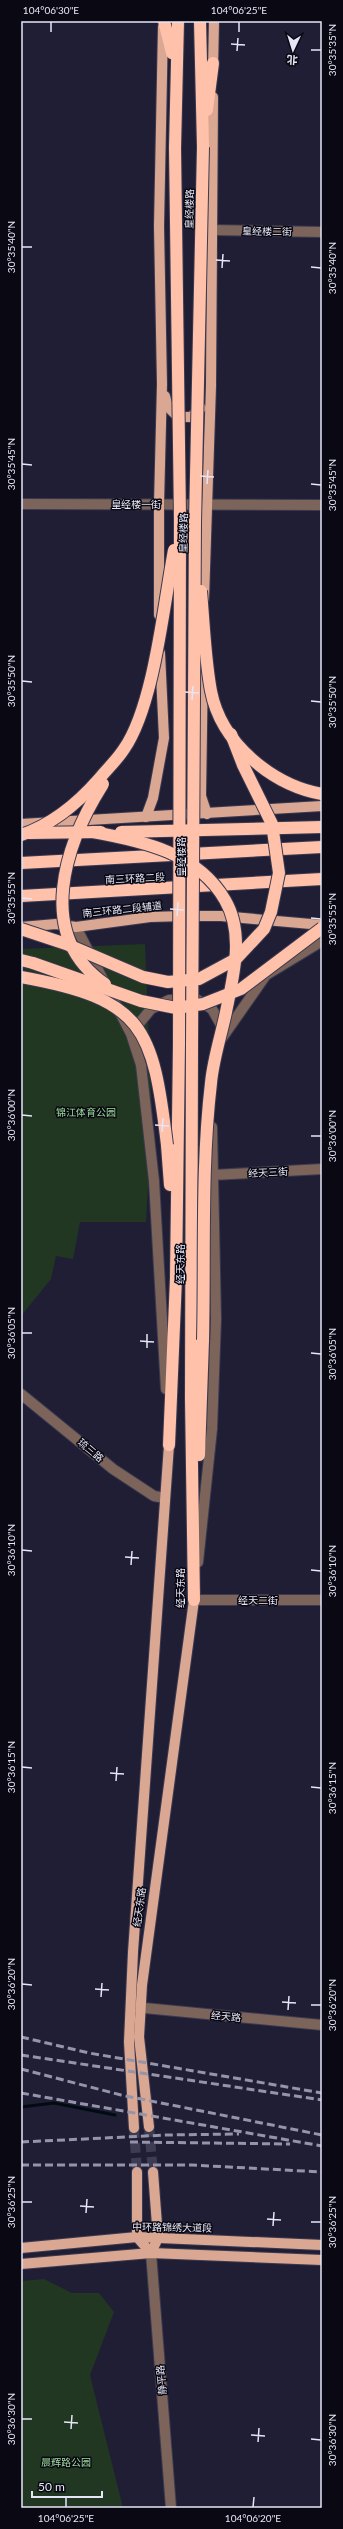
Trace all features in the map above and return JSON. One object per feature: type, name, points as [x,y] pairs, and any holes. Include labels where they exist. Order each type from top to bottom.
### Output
[{"type":"highway","points":[[164,21],[175,67]]},
{"type":"highway","name":"皇经楼路","points":[[178,21],[175,67],[175,148],[180,519],[179,1044]]},
{"type":"highway","name":"皇经楼路","points":[[192,1045],[195,523],[203,147],[200,21]]},
{"type":"highway","points":[[203,147],[213,63]]},
{"type":"highway","points":[[115,992],[95,977],[78,960],[66,932],[63,879],[71,848],[91,802],[125,748],[137,725],[149,685],[180,519]]},
{"type":"highway","points":[[195,523],[211,692],[220,717],[250,758],[264,769],[294,786],[322,794]]},
{"type":"highway","points":[[21,928],[66,944],[143,977],[168,982],[199,979],[236,959],[264,929],[271,912],[279,873],[272,824],[243,765],[231,734]]},
{"type":"highway","points":[[21,835],[61,814],[82,797],[125,748]]},
{"type":"highway","points":[[21,835],[322,826]]},
{"type":"highway","points":[[93,832],[135,839],[161,847],[180,857],[198,870],[215,886],[226,900],[233,918],[236,960],[211,1082],[206,1174],[202,1427],[194,1512]]},
{"type":"highway","name":"南三环路二段","points":[[21,863],[322,847]]},
{"type":"highway","name":"南三环路二段","points":[[21,896],[322,879]]},
{"type":"highway","points":[[21,960],[141,1001],[176,1008],[203,1004],[241,989],[322,928]]},
{"type":"highway","points":[[21,977],[47,982],[102,998],[121,1010],[141,1032],[151,1050],[160,1088],[167,1145],[176,1278]]},
{"type":"highway","name":"经天东路","points":[[169,1445],[176,1278],[179,1044]]},
{"type":"highway","name":"经天东路","points":[[192,1045],[191,1399],[194,1512],[194,1600]]},
{"type":"main road","points":[[146,817],[153,798],[164,738],[160,685],[159,504],[162,384],[159,226],[164,21]]},
{"type":"main road","points":[[207,814],[201,796],[206,504],[211,386],[211,230],[214,21]]},
{"type":"main road","points":[[162,384],[168,407],[178,416],[191,418],[203,406],[211,386]]},
{"type":"main road","points":[[21,824],[322,806]]},
{"type":"main road","name":"南三环路二段辅道","points":[[21,928],[56,924],[76,927],[150,917],[185,916],[221,916],[322,925]]},
{"type":"main road","name":"经天东路","points":[[134,2128],[130,2007],[169,1445]]},
{"type":"main road","name":"经天东路","points":[[149,2127],[139,2037],[146,1946],[194,1600]]},
{"type":"main road","points":[[137,2172],[137,2237],[151,2253]]},
{"type":"main road","points":[[151,2253],[158,2238],[153,2172]]},
{"type":"main road","name":"中环路锦绣大道段","points":[[21,2248],[137,2237],[322,2245]]},
{"type":"main road","points":[[21,2264],[151,2253],[322,2260]]},
{"type":"street","name":"皇经楼二街","points":[[211,230],[322,232]]},
{"type":"street","name":"皇经楼一街","points":[[21,504],[322,505]]},
{"type":"street","points":[[76,927],[131,1034],[141,1065],[154,1181],[169,1445]]},
{"type":"street","points":[[194,1600],[212,1429],[216,1319],[211,1060],[225,1032],[266,975],[322,941]]},
{"type":"street","points":[[131,1034],[140,1019],[150,1009],[169,1000],[196,999],[212,1009],[225,1032]]},
{"type":"street","name":"经天三街","points":[[213,1175],[322,1168]]},
{"type":"street","name":"琉三路","points":[[21,1394],[113,1469],[154,1496],[165,1498]]},
{"type":"street","name":"经天二街","points":[[194,1600],[322,1600]]},
{"type":"street","name":"经天路","points":[[130,2007],[322,2025]]},
{"type":"street","name":"静平路","points":[[151,2253],[171,2508]]},
{"type":"green space","name":"锦江体育公园","points":[[145,944],[152,1115],[146,1222],[80,1222],[73,1259],[56,1256],[51,1279],[21,1316],[21,949]]},
{"type":"green space","name":"晨辉路公园","points":[[44,2279],[72,2293],[99,2293],[114,2312],[90,2375],[123,2508],[21,2508],[21,2281]]},
{"type":"waterway","points":[[21,2107],[54,2103],[115,2115]]},
{"type":"tunnel","points":[[149,2127],[153,2172]]},
{"type":"tunnel","points":[[134,2128],[137,2172]]},
{"type":"railway","points":[[21,2037],[89,2053],[322,2093]]},
{"type":"railway","points":[[21,2055],[322,2100]]},
{"type":"railway","points":[[21,2069],[121,2095],[322,2135]]},
{"type":"railway","points":[[21,2093],[322,2146]]},
{"type":"railway","points":[[21,2142],[167,2135],[239,2134]]},
{"type":"railway","points":[[130,2142],[290,2144]]},
{"type":"railway","points":[[21,2165],[192,2165],[322,2172]]}]
